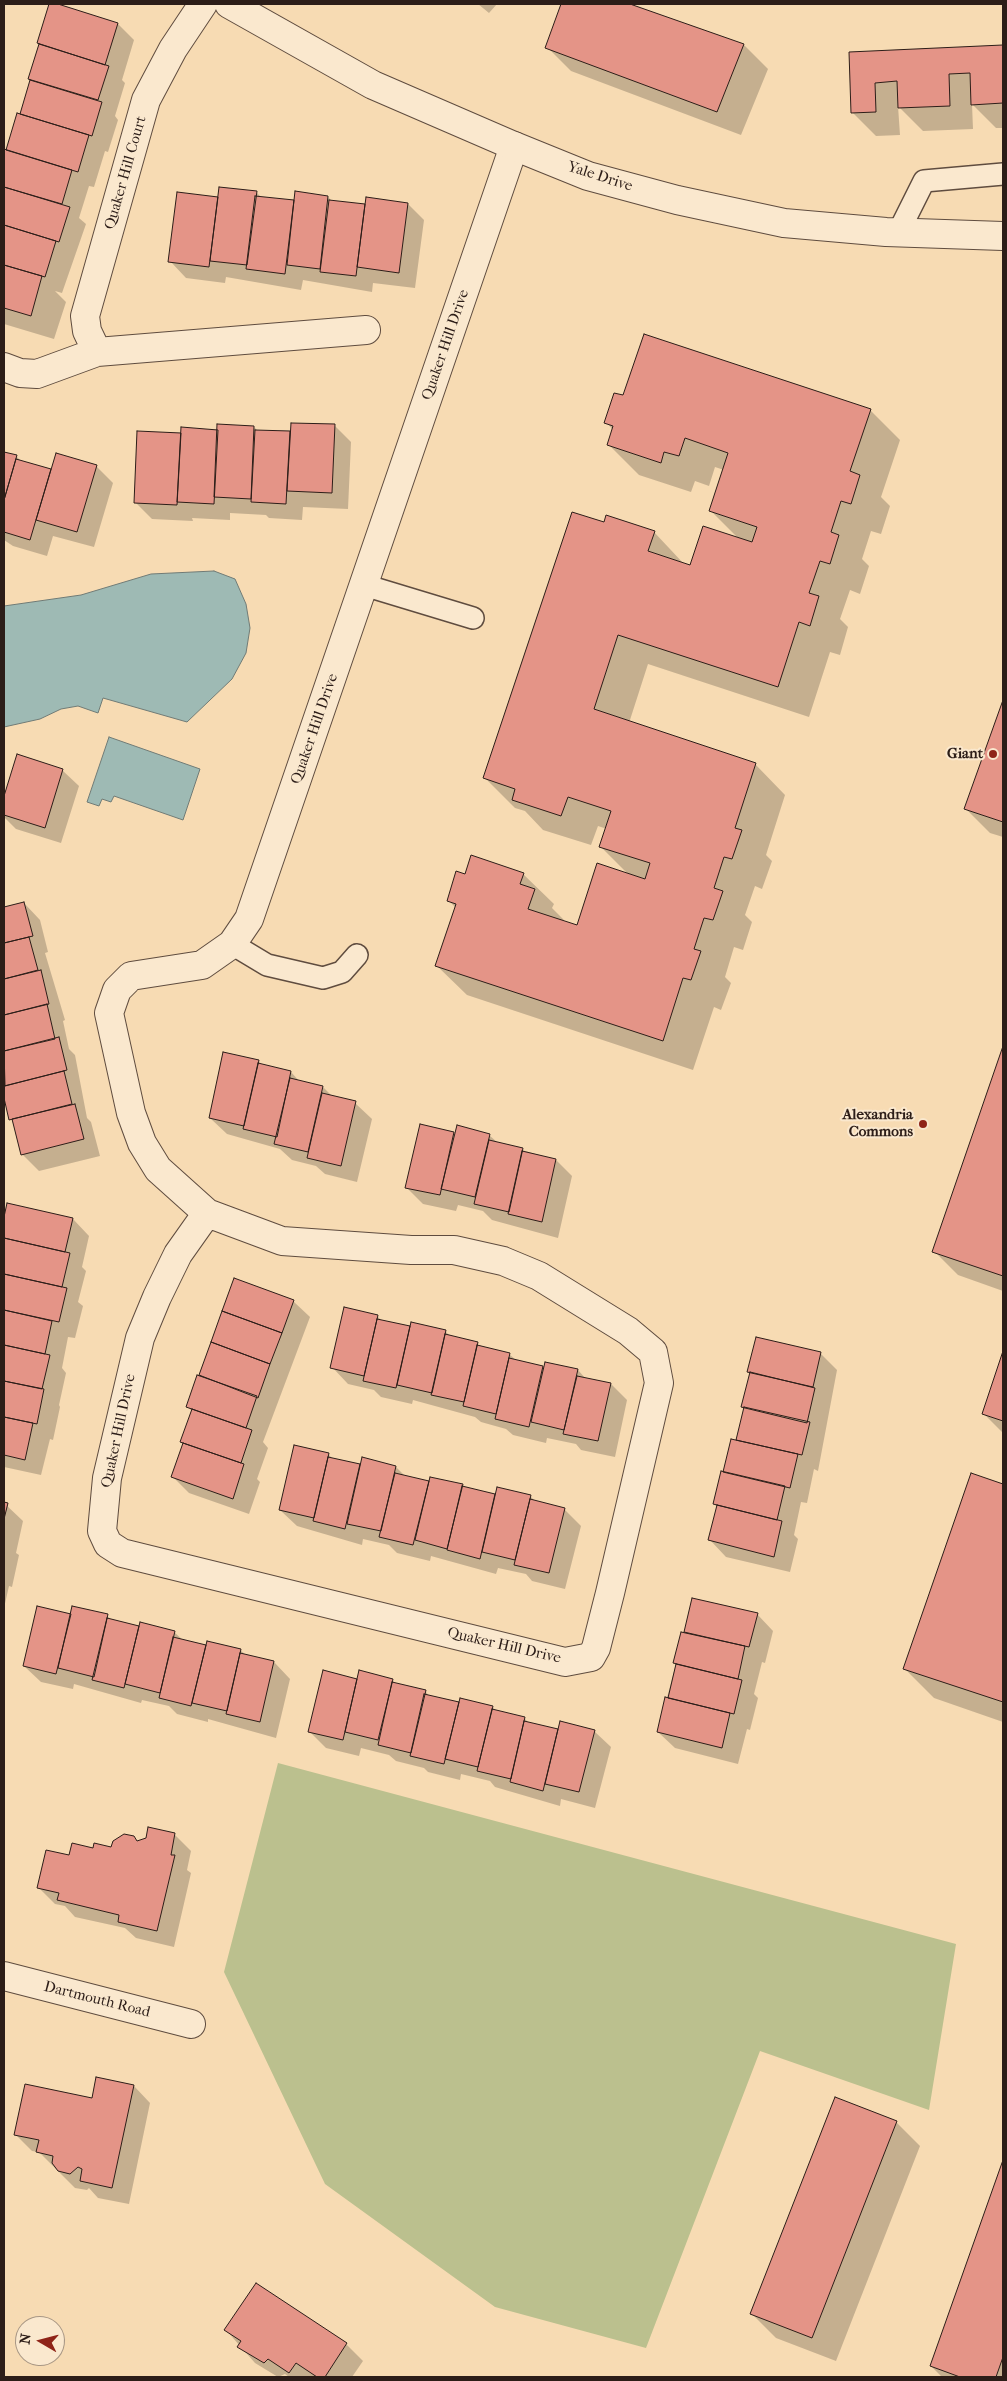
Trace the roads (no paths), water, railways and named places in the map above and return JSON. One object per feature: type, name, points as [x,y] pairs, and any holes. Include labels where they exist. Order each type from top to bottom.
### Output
[{"type":"street","name":"Quaker Hill Court","points":[[97,352],[87,332],[85,316],[146,100],[173,49],[203,4]]},
{"type":"street","name":"Yale Drive","points":[[229,4],[373,85],[588,176],[676,200],[784,223],[898,233],[1003,236]]},
{"type":"street","name":"Quaker Hill Drive","points":[[207,1213],[178,1254],[156,1297],[140,1338],[107,1478],[102,1531],[108,1544],[122,1553],[565,1662],[590,1657],[596,1648],[610,1593],[659,1382],[654,1352],[628,1331],[539,1276],[503,1261],[454,1250],[393,1249],[282,1241],[207,1213],[158,1170],[142,1143],[132,1113],[109,1013],[117,990],[131,976],[202,965],[232,944],[249,919],[514,146]]},
{"type":"street","points":[[4,367],[20,373],[37,374],[97,352],[366,330]]},
{"type":"street","name":"Dartmouth Road","points":[[4,1976],[191,2024]]},
{"type":"lane","points":[[898,233],[924,181],[1003,174]]},
{"type":"lane","points":[[364,585],[472,618]]},
{"type":"lane","points":[[232,944],[267,965],[323,978],[342,972],[357,955]]},
{"type":"water","points":[[214,571],[235,579],[246,604],[250,628],[246,653],[232,679],[187,722],[103,698],[98,713],[78,706],[61,709],[40,719],[4,727],[4,606],[81,595],[151,574]]},
{"type":"water","points":[[109,737],[200,769],[183,820],[114,796],[111,802],[102,799],[99,806],[87,802]]},
{"type":"place","name":"Giant","points":[[993,754]]},
{"type":"place","name":"Alexandria Commons","points":[[923,1124]]}]
